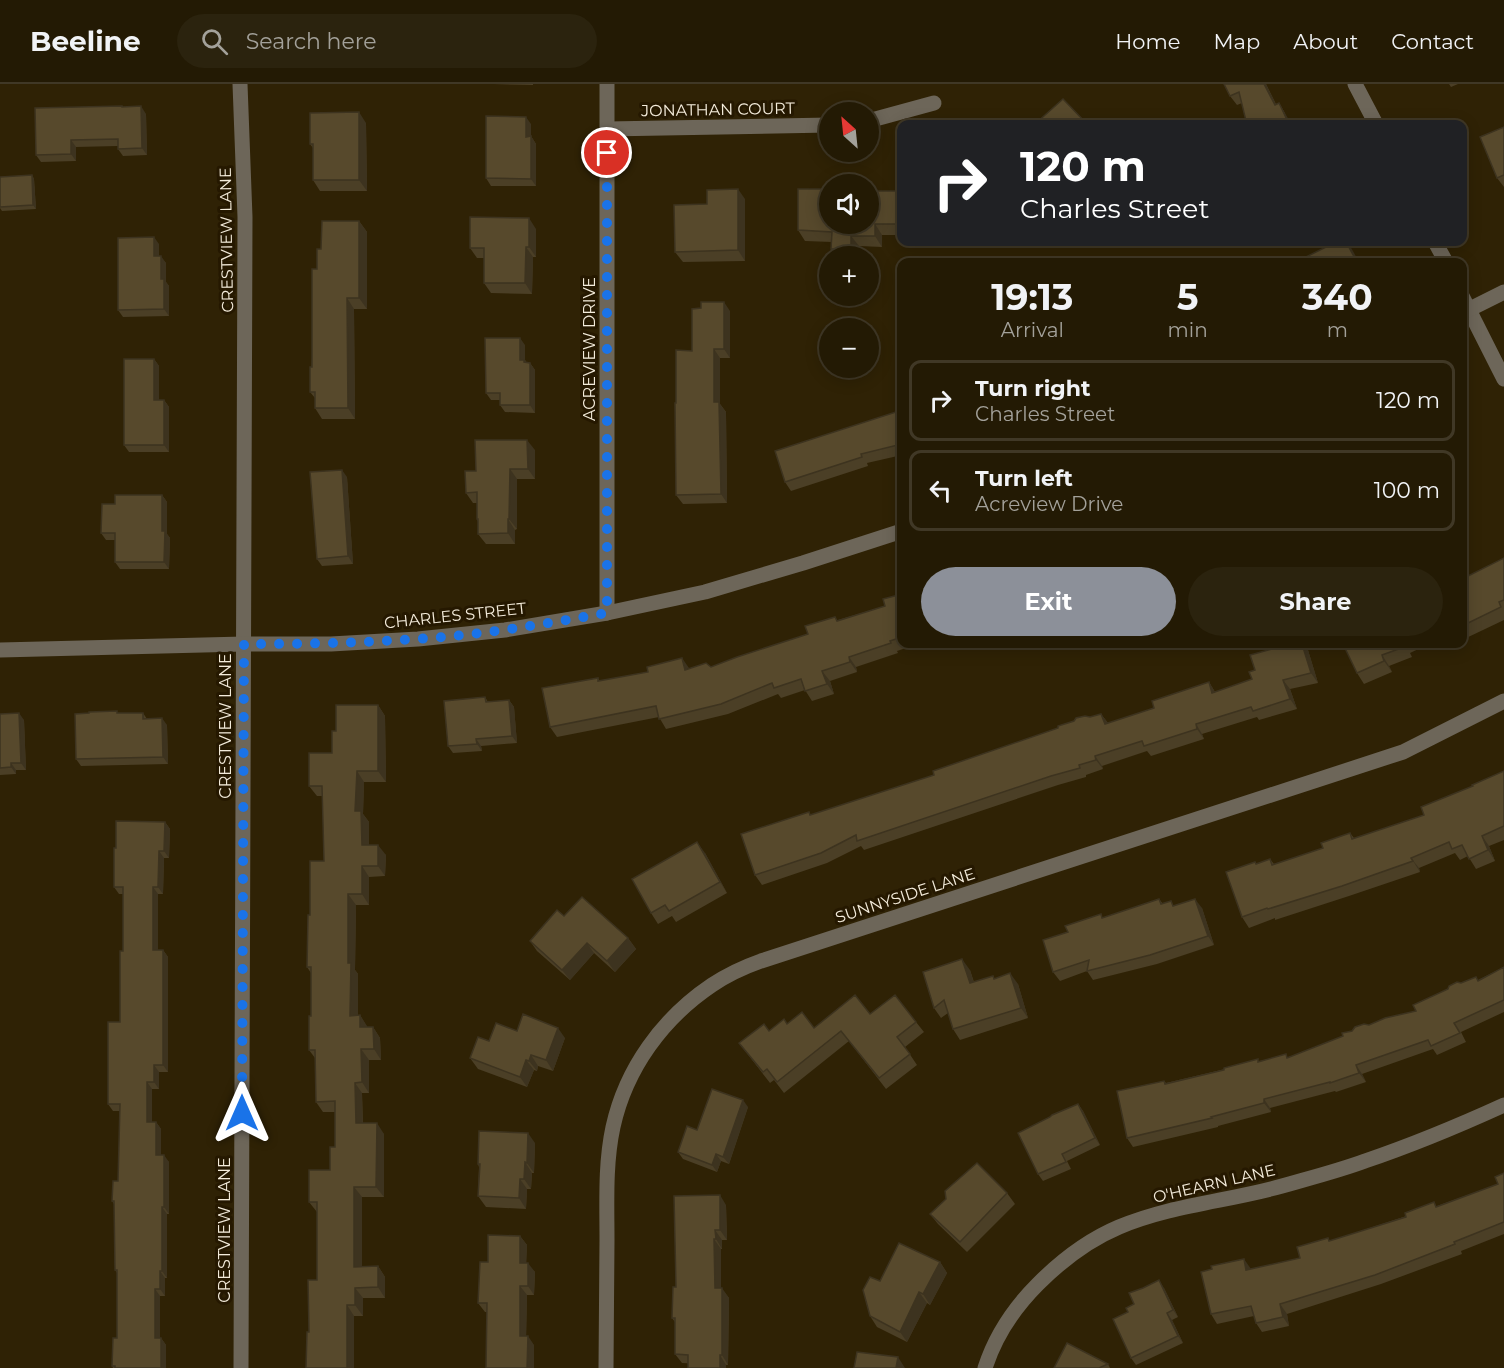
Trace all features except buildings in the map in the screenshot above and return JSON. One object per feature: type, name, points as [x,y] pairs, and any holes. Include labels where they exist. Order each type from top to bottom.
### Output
[{"type":"street","name":"CRESTVIEW LANE","points":[[240,84],[245,217],[241,1368]]},
{"type":"street","name":"ACREVIEW DRIVE","points":[[607,84],[607,613]]},
{"type":"street","points":[[1355,84],[1374,120]]},
{"type":"street","points":[[879,119],[934,103]]},
{"type":"street","name":"JONATHAN COURT","points":[[607,129],[819,125]]},
{"type":"street","points":[[1467,305],[1504,292]]},
{"type":"street","points":[[1467,310],[1504,379]]},
{"type":"street","name":"CHARLES STREET","points":[[0,650],[331,644],[418,639],[505,630],[607,613],[705,591],[897,533]]},
{"type":"street","name":"SUNNYSIDE LANE","points":[[606,1368],[607,1167],[613,1127],[623,1092],[641,1058],[662,1029],[685,1006],[714,984],[761,961],[1403,752],[1504,701]]},
{"type":"street","name":"O'HEARN LANE","points":[[985,1368],[1004,1328],[1027,1295],[1054,1268],[1085,1244],[1120,1227],[1161,1214],[1268,1190],[1363,1162],[1504,1106]]},
{"type":"route","points":[[242,1113],[244,644],[331,644],[418,639],[505,630],[607,613],[607,153]]}]
